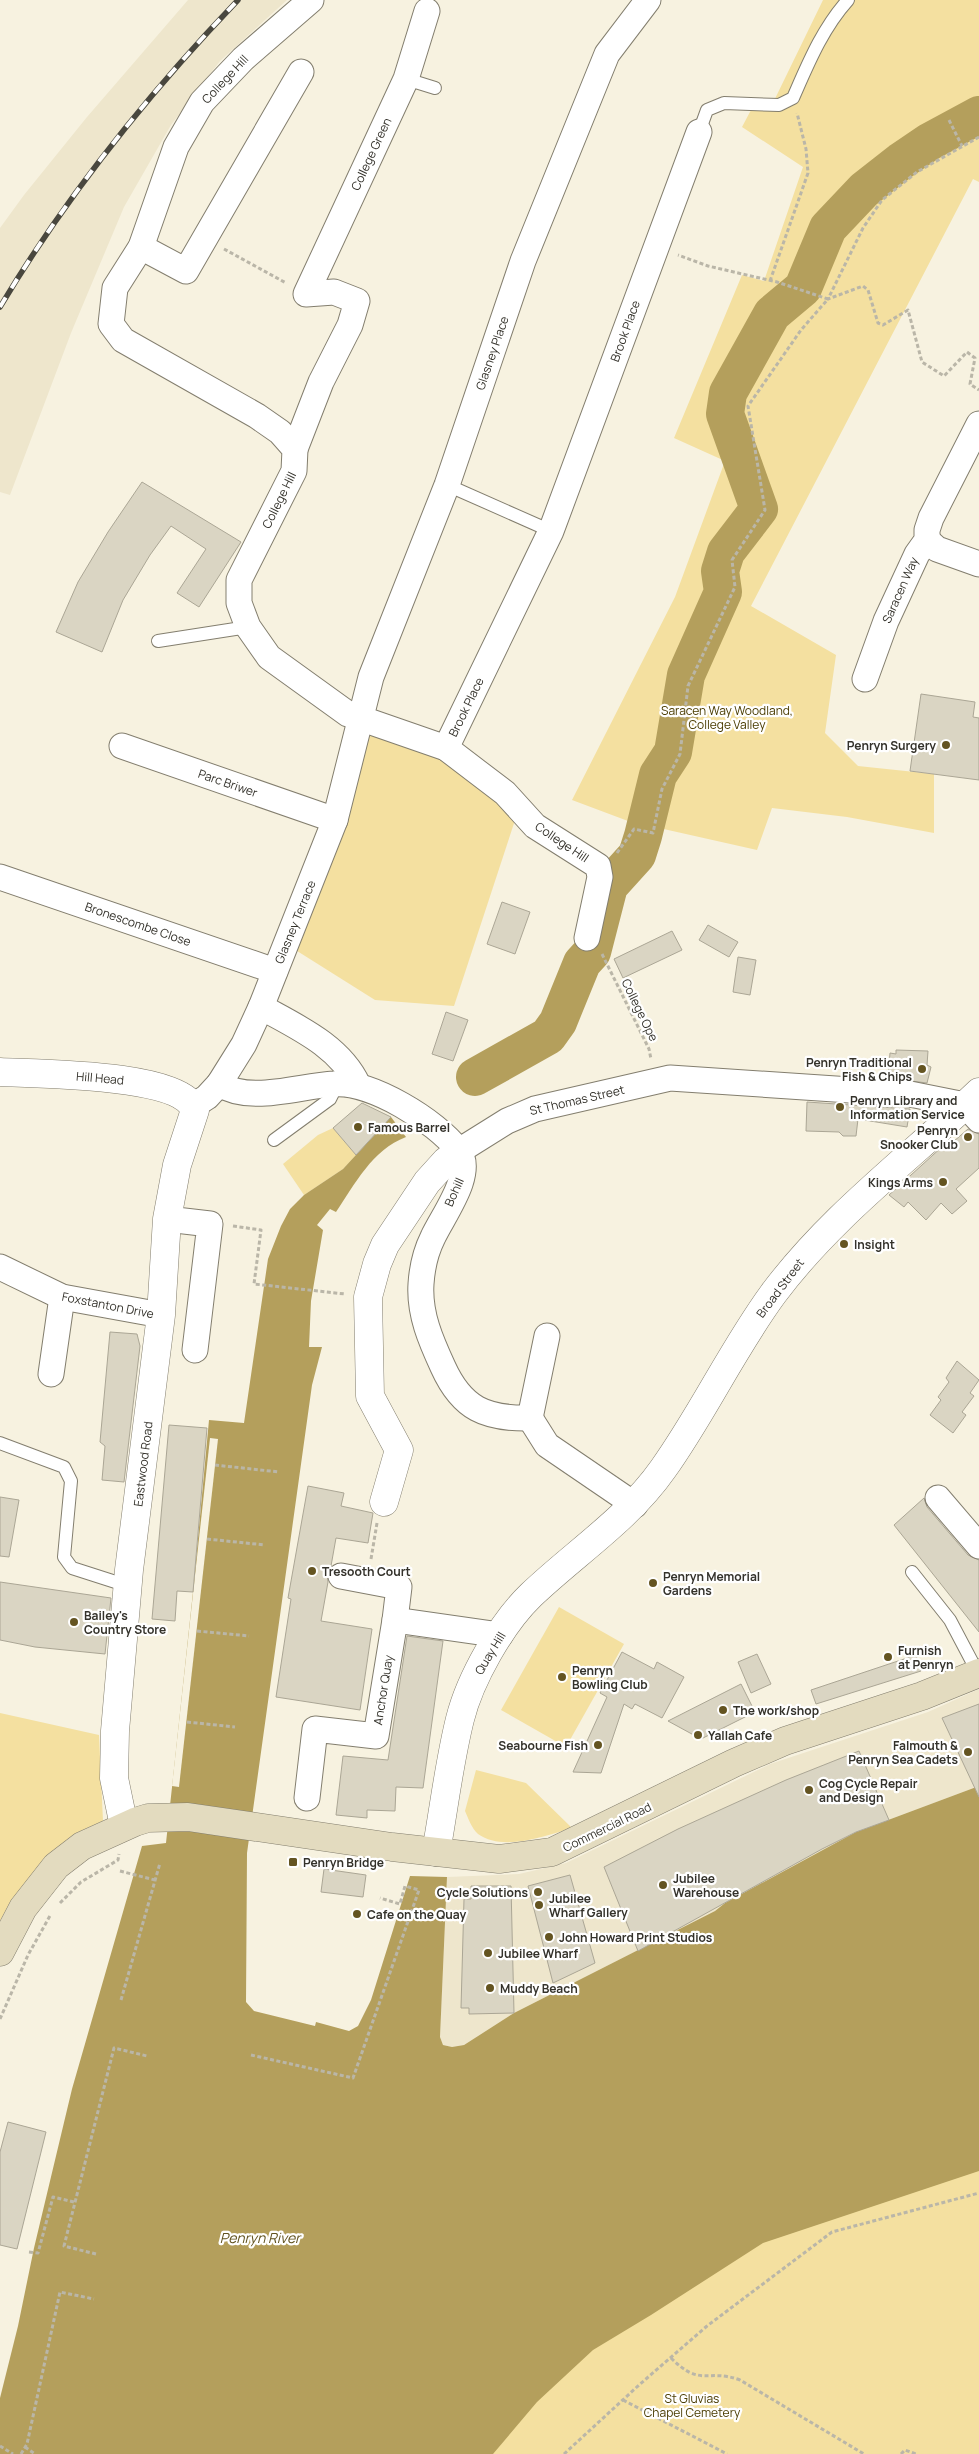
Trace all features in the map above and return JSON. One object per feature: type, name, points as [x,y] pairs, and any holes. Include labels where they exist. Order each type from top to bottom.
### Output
[{"type":"main road","name":"Commercial Road","points":[[136,1822],[188,1817],[272,1830],[499,1859],[552,1852],[734,1763],[785,1741],[922,1696],[978,1673]]},
{"type":"main road","points":[[0,1952],[23,1908],[56,1866],[82,1846],[136,1822]]},
{"type":"street","name":"College Hill","points":[[312,0],[243,58],[202,102],[176,147],[141,247],[115,288],[111,324],[123,340],[257,416],[280,432],[295,450],[294,471],[239,580],[239,604],[248,627],[269,657],[348,714],[446,748],[505,793],[536,826],[598,866],[600,877],[593,943]]},
{"type":"street","name":"Glasney Place","points":[[359,719],[370,677],[447,485],[523,261],[607,54],[648,0]]},
{"type":"street","name":"College Green","points":[[306,294],[406,78],[427,11]]},
{"type":"street","points":[[141,247],[186,271],[301,72]]},
{"type":"street","name":"Brook Place","points":[[446,748],[551,531],[698,132]]},
{"type":"street","points":[[295,450],[321,382],[350,325],[357,301],[334,292],[306,294]]},
{"type":"street","name":"Saracen Way","points":[[865,679],[886,621],[916,554],[927,540],[930,518],[979,424]]},
{"type":"street","points":[[927,540],[937,549],[979,564]]},
{"type":"street","name":"Glasney Terrace","points":[[193,1106],[203,1101],[219,1084],[244,1044],[261,1007],[335,820],[359,719]]},
{"type":"street","name":"Parc Briwer","points":[[122,746],[335,820]]},
{"type":"street","name":"Bronescombe Close","points":[[0,877],[275,971]]},
{"type":"street","points":[[261,1007],[299,1028],[327,1048],[350,1069],[346,1084]]},
{"type":"street","name":"Hill Head","points":[[0,1072],[129,1080],[176,1092],[193,1106]]},
{"type":"street","name":"St Thomas Street","points":[[459,1151],[507,1121],[535,1109],[670,1078],[910,1094],[974,1106]]},
{"type":"street","points":[[219,1084],[230,1090],[246,1092],[346,1084],[381,1094],[403,1106],[441,1133],[459,1151]]},
{"type":"street","name":"Eastwood Road","points":[[136,1822],[114,1778],[115,1731],[128,1586],[162,1315],[167,1220],[177,1165],[195,1115],[193,1106]]},
{"type":"street","name":"Broad Street","points":[[635,1505],[663,1469],[736,1349],[774,1293],[814,1245],[901,1161],[974,1106]]},
{"type":"street","name":"Bohill","points":[[384,1502],[399,1450],[370,1396],[368,1297],[377,1264],[385,1245],[427,1182],[446,1161],[459,1151],[463,1168],[460,1185],[432,1238],[423,1269],[421,1285],[423,1316],[439,1358],[459,1395],[484,1413],[509,1419],[530,1418]]},
{"type":"street","points":[[167,1220],[210,1224],[194,1350]]},
{"type":"street","name":"Foxstanton Drive","points":[[0,1267],[62,1297],[162,1315]]},
{"type":"street","points":[[52,1374],[62,1297]]},
{"type":"street","points":[[547,1336],[530,1418],[547,1445],[635,1505]]},
{"type":"street","points":[[938,1498],[979,1546]]},
{"type":"street","name":"Quay Hill","points":[[436,1852],[460,1718],[476,1676],[500,1635],[528,1598],[635,1505]]},
{"type":"street","points":[[342,1576],[399,1587],[395,1620],[500,1635]]},
{"type":"street","name":"Anchor Quay","points":[[307,1798],[315,1729],[376,1736],[395,1620]]},
{"type":"lane","points":[[698,132],[707,110],[724,103],[778,105],[793,98],[814,50],[836,13],[848,0]]},
{"type":"lane","points":[[406,78],[435,88]]},
{"type":"lane","points":[[447,485],[551,531]]},
{"type":"lane","points":[[158,641],[248,627]]},
{"type":"lane","points":[[274,1140],[330,1099],[334,1091],[346,1084]]},
{"type":"lane","points":[[0,1443],[64,1467],[71,1481],[64,1557],[72,1568],[128,1586]]},
{"type":"lane","points":[[912,1572],[950,1620],[978,1673]]},
{"type":"path","points":[[770,281],[808,172],[806,149],[793,98]]},
{"type":"path","points":[[949,120],[962,146]]},
{"type":"path","points":[[634,829],[653,833],[662,789],[680,754],[688,686],[735,587],[732,560],[765,510],[748,406],[802,330],[828,299],[863,228],[882,200],[917,172],[979,137]]},
{"type":"path","points":[[206,239],[306,294]]},
{"type":"path","points":[[656,246],[708,266],[777,282],[828,299],[863,286],[868,290],[878,323],[883,325],[908,310],[922,362],[944,376],[967,352],[975,358],[970,384],[979,390]]},
{"type":"path","name":"College Ope","points":[[593,943],[650,1049],[655,1081]]},
{"type":"path","points":[[210,1224],[261,1230],[254,1284],[320,1291]]},
{"type":"path","points":[[215,1465],[279,1472]]},
{"type":"path","points":[[368,1581],[377,1521],[384,1502]]},
{"type":"path","points":[[207,1539],[265,1545]]},
{"type":"path","points":[[197,1631],[249,1636]]},
{"type":"path","points":[[187,1722],[235,1727]]},
{"type":"path","points":[[58,1905],[81,1882],[118,1860],[136,1822]]},
{"type":"path","points":[[121,2000],[160,1863]]},
{"type":"path","points":[[120,1871],[155,1880]]},
{"type":"path","points":[[251,2055],[353,2078],[419,1890],[405,1886],[400,1904],[380,1898]]},
{"type":"path","points":[[0,2019],[28,1955],[54,1909]]},
{"type":"path","points":[[96,2254],[64,2246],[74,2202],[114,2048],[147,2056]]},
{"type":"path","points":[[564,2454],[707,2326],[832,2232],[979,2193]]},
{"type":"path","points":[[29,2252],[38,2254],[53,2197],[74,2202]]},
{"type":"path","points":[[21,2454],[26,2447],[60,2292],[94,2299]]},
{"type":"path","points":[[671,2358],[691,2375],[720,2376],[740,2380],[864,2454]]},
{"type":"path","points":[[623,2400],[727,2454]]},
{"type":"path","points":[[0,2446],[13,2454]]},
{"type":"path","points":[[26,2447],[35,2454]]},
{"type":"path","points":[[901,2454],[905,2450],[916,2454]]},
{"type":"shaded area","points":[[188,0],[287,0],[220,61],[171,125],[124,207],[71,333],[10,495],[0,492],[0,228],[87,117]]},
{"type":"shaded area","points":[[979,1689],[979,1786],[856,1832],[725,1903],[715,1911],[514,2013],[464,2045],[452,2047],[443,2045],[440,2037],[447,1877],[519,1874],[566,1863],[770,1764],[928,1712]]},
{"type":"green space","name":"Saracen Way Woodland, College Valley","points":[[823,0],[979,0],[979,182],[973,179],[751,606],[836,655],[825,733],[858,766],[934,774],[934,833],[847,817],[772,808],[757,850],[628,821],[572,800],[675,597],[725,461],[674,438],[742,275],[764,281],[803,167],[742,127],[751,110],[770,109]]},
{"type":"green space","points":[[359,719],[446,748],[519,808],[454,1006],[375,1000],[286,944]]},
{"type":"green space","points":[[333,1128],[356,1155],[343,1169],[304,1195],[283,1164],[318,1135]]},
{"type":"green space","name":"Penryn Bowling Club","points":[[559,1607],[624,1644],[566,1747],[501,1710]]},
{"type":"green space","points":[[0,1713],[99,1735],[103,1821],[74,1835],[56,1849],[21,1888],[0,1921]]},
{"type":"green space","points":[[476,1770],[526,1783],[572,1828],[537,1838],[512,1842],[499,1842],[478,1834],[465,1811]]},
{"type":"green space","name":"St Gluvias Chapel Cemetery","points":[[979,1851],[979,2454],[126,2454],[311,2137]]},
{"type":"water","name":"Penryn River","points":[[391,1117],[406,1137],[383,1150],[365,1169],[336,1212],[330,1209],[317,1225],[323,1230],[311,1301],[309,1347],[322,1347],[312,1385],[247,1853],[246,2002],[254,2011],[315,2026],[316,2022],[349,2031],[358,2026],[371,2000],[410,1876],[447,1877],[440,2037],[443,2045],[452,2047],[464,2045],[514,2013],[715,1911],[725,1903],[856,1832],[979,1786],[979,2171],[763,2243],[593,2350],[537,2402],[493,2454],[0,2454],[0,2398],[72,2089],[142,1846],[166,1843],[209,1420],[244,1423],[268,1259],[290,1209],[304,1195],[343,1169]]},
{"type":"pier","points":[[210,1438],[218,1439],[179,1787],[172,1786]]},
{"type":"building","points":[[142,482],[241,542],[199,607],[177,593],[206,549],[171,526],[150,555],[123,600],[102,652],[56,632],[78,582],[108,532]]},
{"type":"building","name":"Penryn Surgery","points":[[921,694],[975,702],[973,717],[979,718],[979,780],[910,771]]},
{"type":"building","points":[[502,902],[530,912],[515,954],[487,944]]},
{"type":"building","points":[[708,925],[738,942],[729,957],[699,940]]},
{"type":"building","points":[[672,931],[682,950],[623,978],[614,959]]},
{"type":"building","points":[[738,957],[756,960],[750,995],[733,992]]},
{"type":"building","points":[[446,1012],[468,1020],[453,1061],[432,1054]]},
{"type":"building","points":[[896,1050],[928,1051],[927,1065],[931,1067],[927,1083],[888,1078],[890,1053],[896,1054]]},
{"type":"building","name":"Penryn Library and Information Service","points":[[807,1102],[910,1109],[907,1127],[858,1119],[856,1136],[843,1136],[839,1132],[806,1131]]},
{"type":"building","name":"Famous Barrel","points":[[362,1103],[391,1117],[356,1155],[333,1128]]},
{"type":"building","points":[[968,1129],[979,1134],[979,1168],[956,1189],[967,1201],[952,1214],[941,1203],[926,1220],[908,1202],[904,1207],[889,1195],[944,1145],[946,1148]]},
{"type":"building","points":[[110,1332],[137,1334],[140,1346],[124,1482],[102,1480],[105,1446],[100,1442]]},
{"type":"building","points":[[957,1361],[979,1380],[970,1393],[974,1396],[962,1412],[966,1415],[953,1433],[930,1415],[941,1400],[938,1397],[949,1382],[946,1378]]},
{"type":"building","points":[[169,1425],[207,1428],[193,1592],[177,1591],[175,1621],[152,1619]]},
{"type":"building","points":[[308,1486],[344,1493],[341,1506],[373,1513],[368,1543],[336,1538],[331,1566],[327,1574],[328,1582],[321,1621],[372,1629],[360,1710],[276,1697],[291,1599],[288,1598]]},
{"type":"building","points":[[0,1497],[19,1500],[9,1557],[0,1556]]},
{"type":"building","points":[[924,1498],[927,1507],[968,1555],[979,1560],[979,1632],[894,1525]]},
{"type":"building","name":"Bailey's Country Store","points":[[0,1582],[111,1598],[105,1654],[35,1647],[0,1640]]},
{"type":"building","points":[[407,1636],[443,1641],[423,1788],[396,1787],[395,1811],[367,1810],[367,1818],[336,1815],[343,1756],[388,1760]]},
{"type":"building","points":[[622,1652],[654,1669],[657,1662],[684,1677],[662,1718],[635,1704],[632,1709],[624,1704],[601,1773],[573,1772],[607,1697],[600,1693]]},
{"type":"building","points":[[757,1654],[771,1684],[751,1693],[738,1662]]},
{"type":"building","points":[[916,1655],[921,1671],[816,1704],[811,1690]]},
{"type":"building","points":[[741,1684],[755,1712],[701,1739],[668,1721]]},
{"type":"building","name":"Falmouth & Penryn Sea Cadets","points":[[979,1704],[979,1797],[942,1718]]},
{"type":"building","points":[[859,1751],[889,1820],[856,1832],[822,1849],[638,1951],[604,1867],[678,1829],[786,1780]]},
{"type":"building","points":[[324,1869],[366,1875],[363,1897],[321,1892]]},
{"type":"building","name":"Jubilee Wharf","points":[[570,1875],[595,1963],[553,1983],[528,1886]]},
{"type":"building","name":"Jubilee Wharf","points":[[471,1886],[511,1886],[514,2013],[469,2014],[469,2008],[461,2008],[464,1899],[471,1899]]},
{"type":"building","points":[[8,2122],[46,2132],[17,2249],[0,2245],[0,2152]]},
{"type":"waterway","points":[[475,1077],[548,1036],[558,1022],[582,963],[592,952],[609,886],[637,855],[658,775],[673,752],[686,675],[723,592],[720,571],[726,552],[759,509],[725,414],[728,393],[772,314],[803,288],[828,228],[864,190],[901,161],[929,142],[979,115]]},
{"type":"railway","points":[[0,307],[53,225],[110,147],[172,72],[238,0]]},
{"type":"place","name":"Penryn Surgery","points":[[946,745]]},
{"type":"place","name":"Penryn Traditional Fish & Chips","points":[[922,1069]]},
{"type":"place","name":"Penryn Library and Information Service","points":[[840,1107]]},
{"type":"place","name":"Famous Barrel","points":[[358,1127]]},
{"type":"place","name":"Penryn Snooker Club","points":[[968,1137]]},
{"type":"place","name":"Kings Arms","points":[[943,1182]]},
{"type":"place","name":"Insight","points":[[844,1244]]},
{"type":"place","name":"Tresooth Court","points":[[312,1571]]},
{"type":"place","name":"Penryn Memorial Gardens","points":[[653,1583]]},
{"type":"place","name":"Bailey's Country Store","points":[[74,1622]]},
{"type":"place","name":"Furnish at Penryn","points":[[888,1657]]},
{"type":"place","name":"Penryn Bowling Club","points":[[562,1677]]},
{"type":"place","name":"The work/shop","points":[[723,1710]]},
{"type":"place","name":"Yallah Cafe","points":[[698,1735]]},
{"type":"place","name":"Seabourne Fish","points":[[598,1745]]},
{"type":"place","name":"Falmouth & Penryn Sea Cadets","points":[[968,1752]]},
{"type":"place","name":"Cog Cycle Repair and Design","points":[[809,1790]]},
{"type":"place","name":"Penryn Bridge","points":[[293,1862]]},
{"type":"place","name":"Jubilee Warehouse","points":[[663,1885]]},
{"type":"place","name":"Cycle Solutions","points":[[538,1892]]},
{"type":"place","name":"Jubilee Wharf Gallery","points":[[539,1905]]},
{"type":"place","name":"Cafe on the Quay","points":[[357,1914]]},
{"type":"place","name":"John Howard Print Studios","points":[[549,1937]]},
{"type":"place","name":"Jubilee Wharf","points":[[488,1953]]},
{"type":"place","name":"Muddy Beach","points":[[490,1988]]}]
